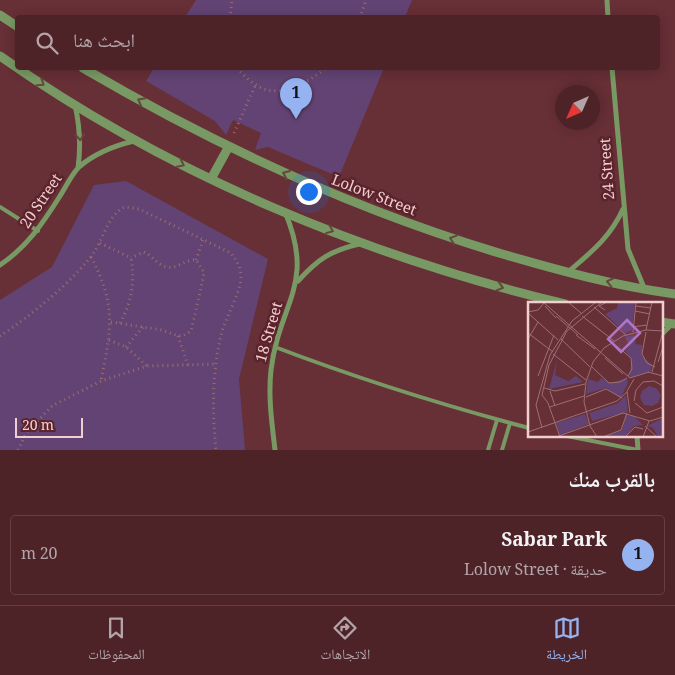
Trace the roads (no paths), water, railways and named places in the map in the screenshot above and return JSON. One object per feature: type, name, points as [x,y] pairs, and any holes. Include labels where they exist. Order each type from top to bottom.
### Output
[{"type":"street","points":[[607,0],[608,15]]},
{"type":"street","points":[[0,15],[15,25]]},
{"type":"street","points":[[0,56],[15,66]]},
{"type":"street","points":[[21,70],[134,141],[211,179],[285,212],[361,243],[443,271],[558,302]]},
{"type":"street","name":"Lolow Street","points":[[87,70],[228,148],[341,198],[457,240],[566,273],[645,290],[675,294]]},
{"type":"street","name":"24 Street","points":[[612,70],[628,249],[645,290]]},
{"type":"street","name":"20 Street","points":[[75,105],[80,126],[81,147],[78,169]]},
{"type":"street","name":"20 Street","points":[[0,266],[38,231],[78,169],[94,156],[113,146],[134,141]]},
{"type":"street","points":[[211,179],[228,148]]},
{"type":"street","name":"24 Street","points":[[566,273],[604,242],[615,226],[623,209]]},
{"type":"street","name":"18 Street","points":[[275,450],[270,394],[275,347],[298,281],[299,258],[294,234],[285,212]]},
{"type":"street","name":"18 Street","points":[[298,281],[314,262],[336,249],[361,243]]},
{"type":"street","points":[[662,334],[674,324]]},
{"type":"lane","points":[[0,207],[38,231]]},
{"type":"lane","points":[[275,347],[364,380],[528,428]]},
{"type":"lane","points":[[488,450],[497,420]]},
{"type":"lane","points":[[502,450],[510,423]]},
{"type":"lane","points":[[577,438],[638,450]]},
{"type":"place","name":"Sabar Park","points":[[296,119]]}]
